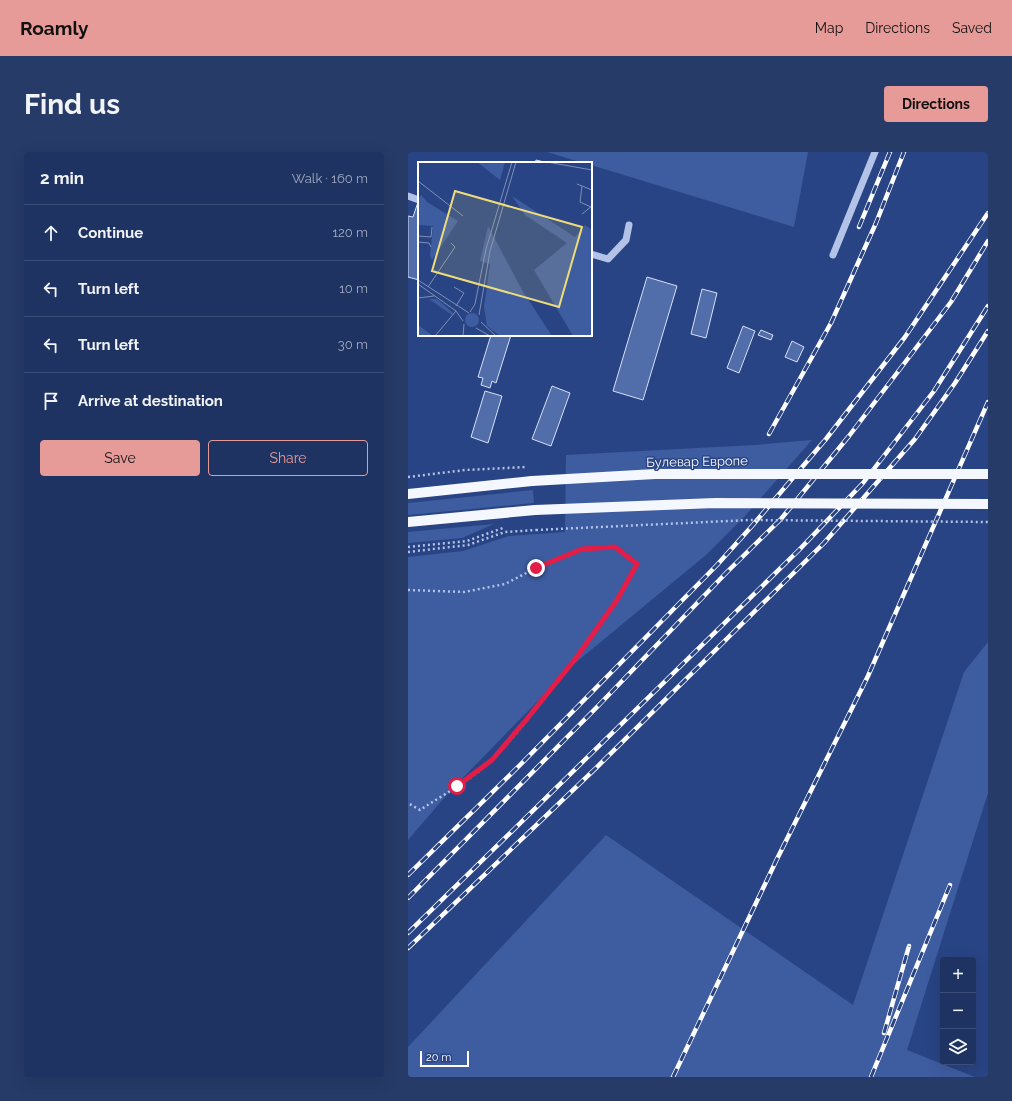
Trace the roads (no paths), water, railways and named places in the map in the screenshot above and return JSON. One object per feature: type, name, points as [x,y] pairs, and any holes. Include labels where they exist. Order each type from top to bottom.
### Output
[{"type":"main road","name":"Булевар Европе","points":[[408,494],[532,481],[655,474],[988,474]]},
{"type":"main road","points":[[408,522],[534,510],[722,503],[988,504]]},
{"type":"lane","points":[[833,255],[874,152]]},
{"type":"lane","points":[[408,196],[418,200]]},
{"type":"lane","points":[[592,254],[608,260],[626,240],[629,225]]},
{"type":"railway","points":[[859,227],[890,152]]},
{"type":"railway","points":[[769,434],[831,323],[876,223],[904,152]]},
{"type":"railway","points":[[408,875],[520,765],[717,565],[752,526],[826,439],[905,337],[988,213]]},
{"type":"railway","points":[[408,898],[598,706],[727,572],[781,519],[849,436],[951,302],[988,241]]},
{"type":"railway","points":[[408,933],[799,550],[863,483],[934,391],[988,306]]},
{"type":"railway","points":[[408,948],[597,767],[824,543],[915,439],[955,383],[988,331]]},
{"type":"railway","points":[[673,1077],[777,859],[868,676],[988,402]]},
{"type":"railway","points":[[871,1077],[950,885]]},
{"type":"railway","points":[[884,1033],[909,946]]}]
